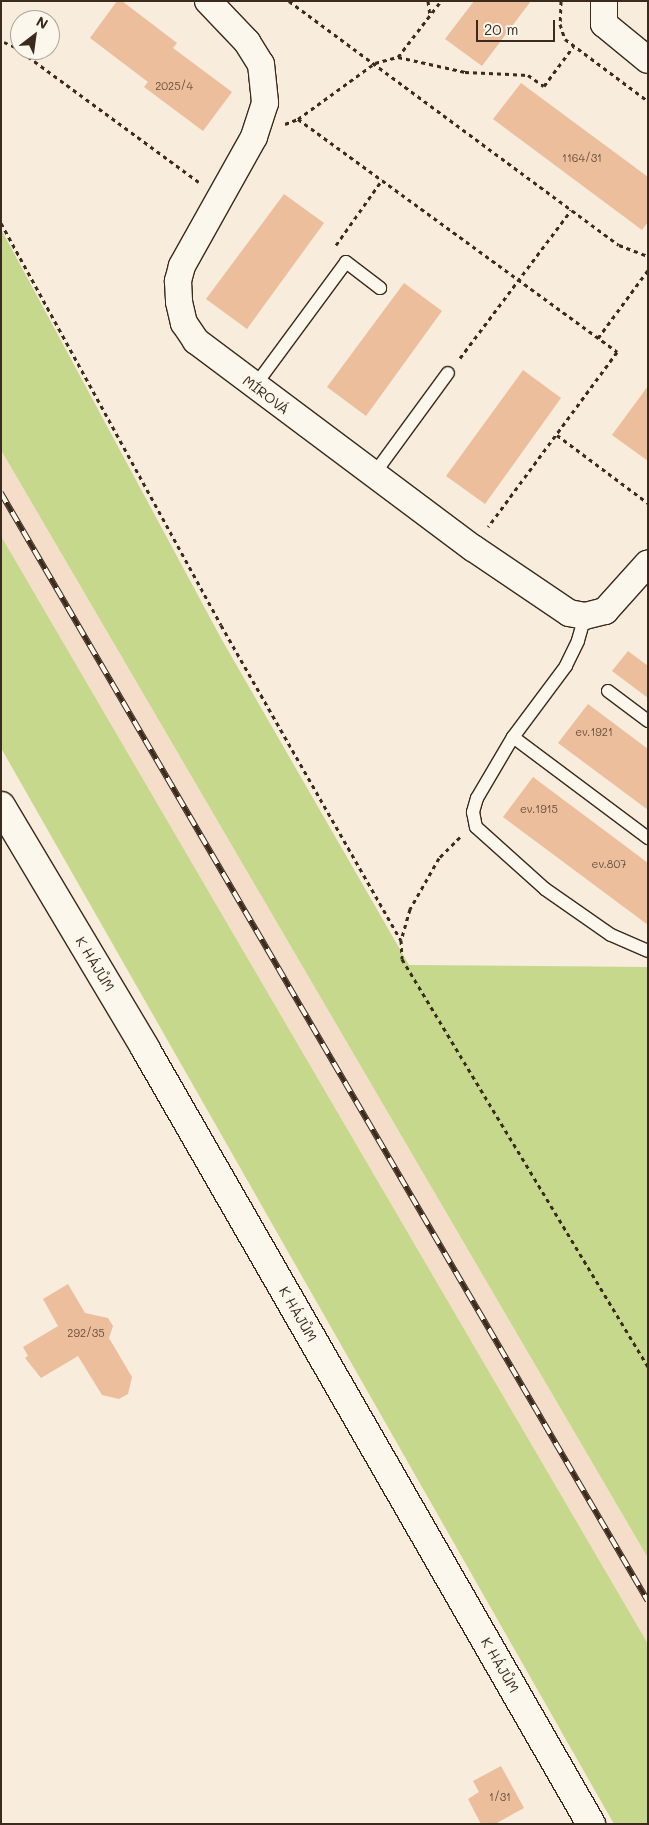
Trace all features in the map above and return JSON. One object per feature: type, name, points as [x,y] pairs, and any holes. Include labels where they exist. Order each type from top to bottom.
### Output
[{"type":"street","name":"MÍROVÁ","points":[[208,1],[247,42],[261,64],[265,103],[254,137],[182,266],[178,281],[179,302],[184,323],[196,341],[254,387],[473,548],[550,602],[569,613],[585,616]]},
{"type":"street","points":[[604,1],[604,24],[648,60]]},
{"type":"street","points":[[585,616],[605,611],[648,564]]},
{"type":"street","name":"K HÁJŮM","points":[[1,806],[145,1048],[591,1824]]},
{"type":"lane","points":[[254,387],[346,262],[380,288]]},
{"type":"lane","points":[[374,474],[448,374]]},
{"type":"lane","points":[[585,616],[578,641],[566,666],[513,738],[477,798],[473,812],[476,827],[545,889],[612,935],[648,951]]},
{"type":"lane","points":[[608,691],[648,721]]},
{"type":"lane","points":[[513,738],[648,838]]},
{"type":"path","points":[[289,1],[619,245],[648,256]]},
{"type":"path","points":[[428,1],[430,15]]},
{"type":"path","points":[[398,57],[441,1]]},
{"type":"path","points":[[561,1],[560,24],[565,40],[648,101]]},
{"type":"path","points":[[4,42],[15,47],[220,197]]},
{"type":"path","points":[[254,137],[298,119],[375,63],[398,57],[465,72],[528,75],[544,86],[573,47]]},
{"type":"path","points":[[298,119],[617,352],[473,548]]},
{"type":"path","points":[[448,374],[571,210]]},
{"type":"path","points":[[1,223],[221,625],[401,940]]},
{"type":"path","points":[[598,338],[648,270]]},
{"type":"path","points":[[557,435],[648,503]]},
{"type":"path","points":[[476,827],[455,840],[439,858],[410,909],[401,940],[402,958],[648,1366]]},
{"type":"shaded area","points":[[1,450],[648,1558],[648,1644],[1,536]]},
{"type":"green space","points":[[1,229],[222,640],[409,965],[648,967],[648,1558],[1,450]]},
{"type":"green space","points":[[1,536],[648,1644],[648,1824],[614,1824],[1,748]]},
{"type":"building","points":[[117,1],[122,1],[177,43],[173,48],[232,92],[203,131],[144,87],[148,82],[90,38]]},
{"type":"building","points":[[474,1],[531,1],[482,66],[445,39]]},
{"type":"building","points":[[521,83],[648,177],[648,222],[642,230],[493,119]]},
{"type":"building","points":[[284,194],[324,223],[247,329],[206,299]]},
{"type":"building","points":[[404,283],[442,311],[366,416],[327,387]]},
{"type":"building","points":[[523,370],[561,398],[485,504],[446,476]]},
{"type":"building","points":[[648,386],[648,461],[612,435]]},
{"type":"building","points":[[628,651],[648,666],[648,698],[612,671]]},
{"type":"building","points":[[588,704],[648,749],[648,810],[558,743]]},
{"type":"building","points":[[533,777],[648,863],[648,925],[503,817]]},
{"type":"building","points":[[68,1284],[85,1313],[108,1318],[113,1326],[109,1338],[132,1377],[128,1394],[119,1399],[102,1395],[78,1356],[41,1378],[25,1358],[28,1356],[23,1347],[58,1326],[43,1299]]},
{"type":"building","points":[[501,1766],[524,1808],[495,1824],[481,1824],[468,1799],[479,1792],[473,1781]]},
{"type":"railway","points":[[1,493],[648,1601]]}]
